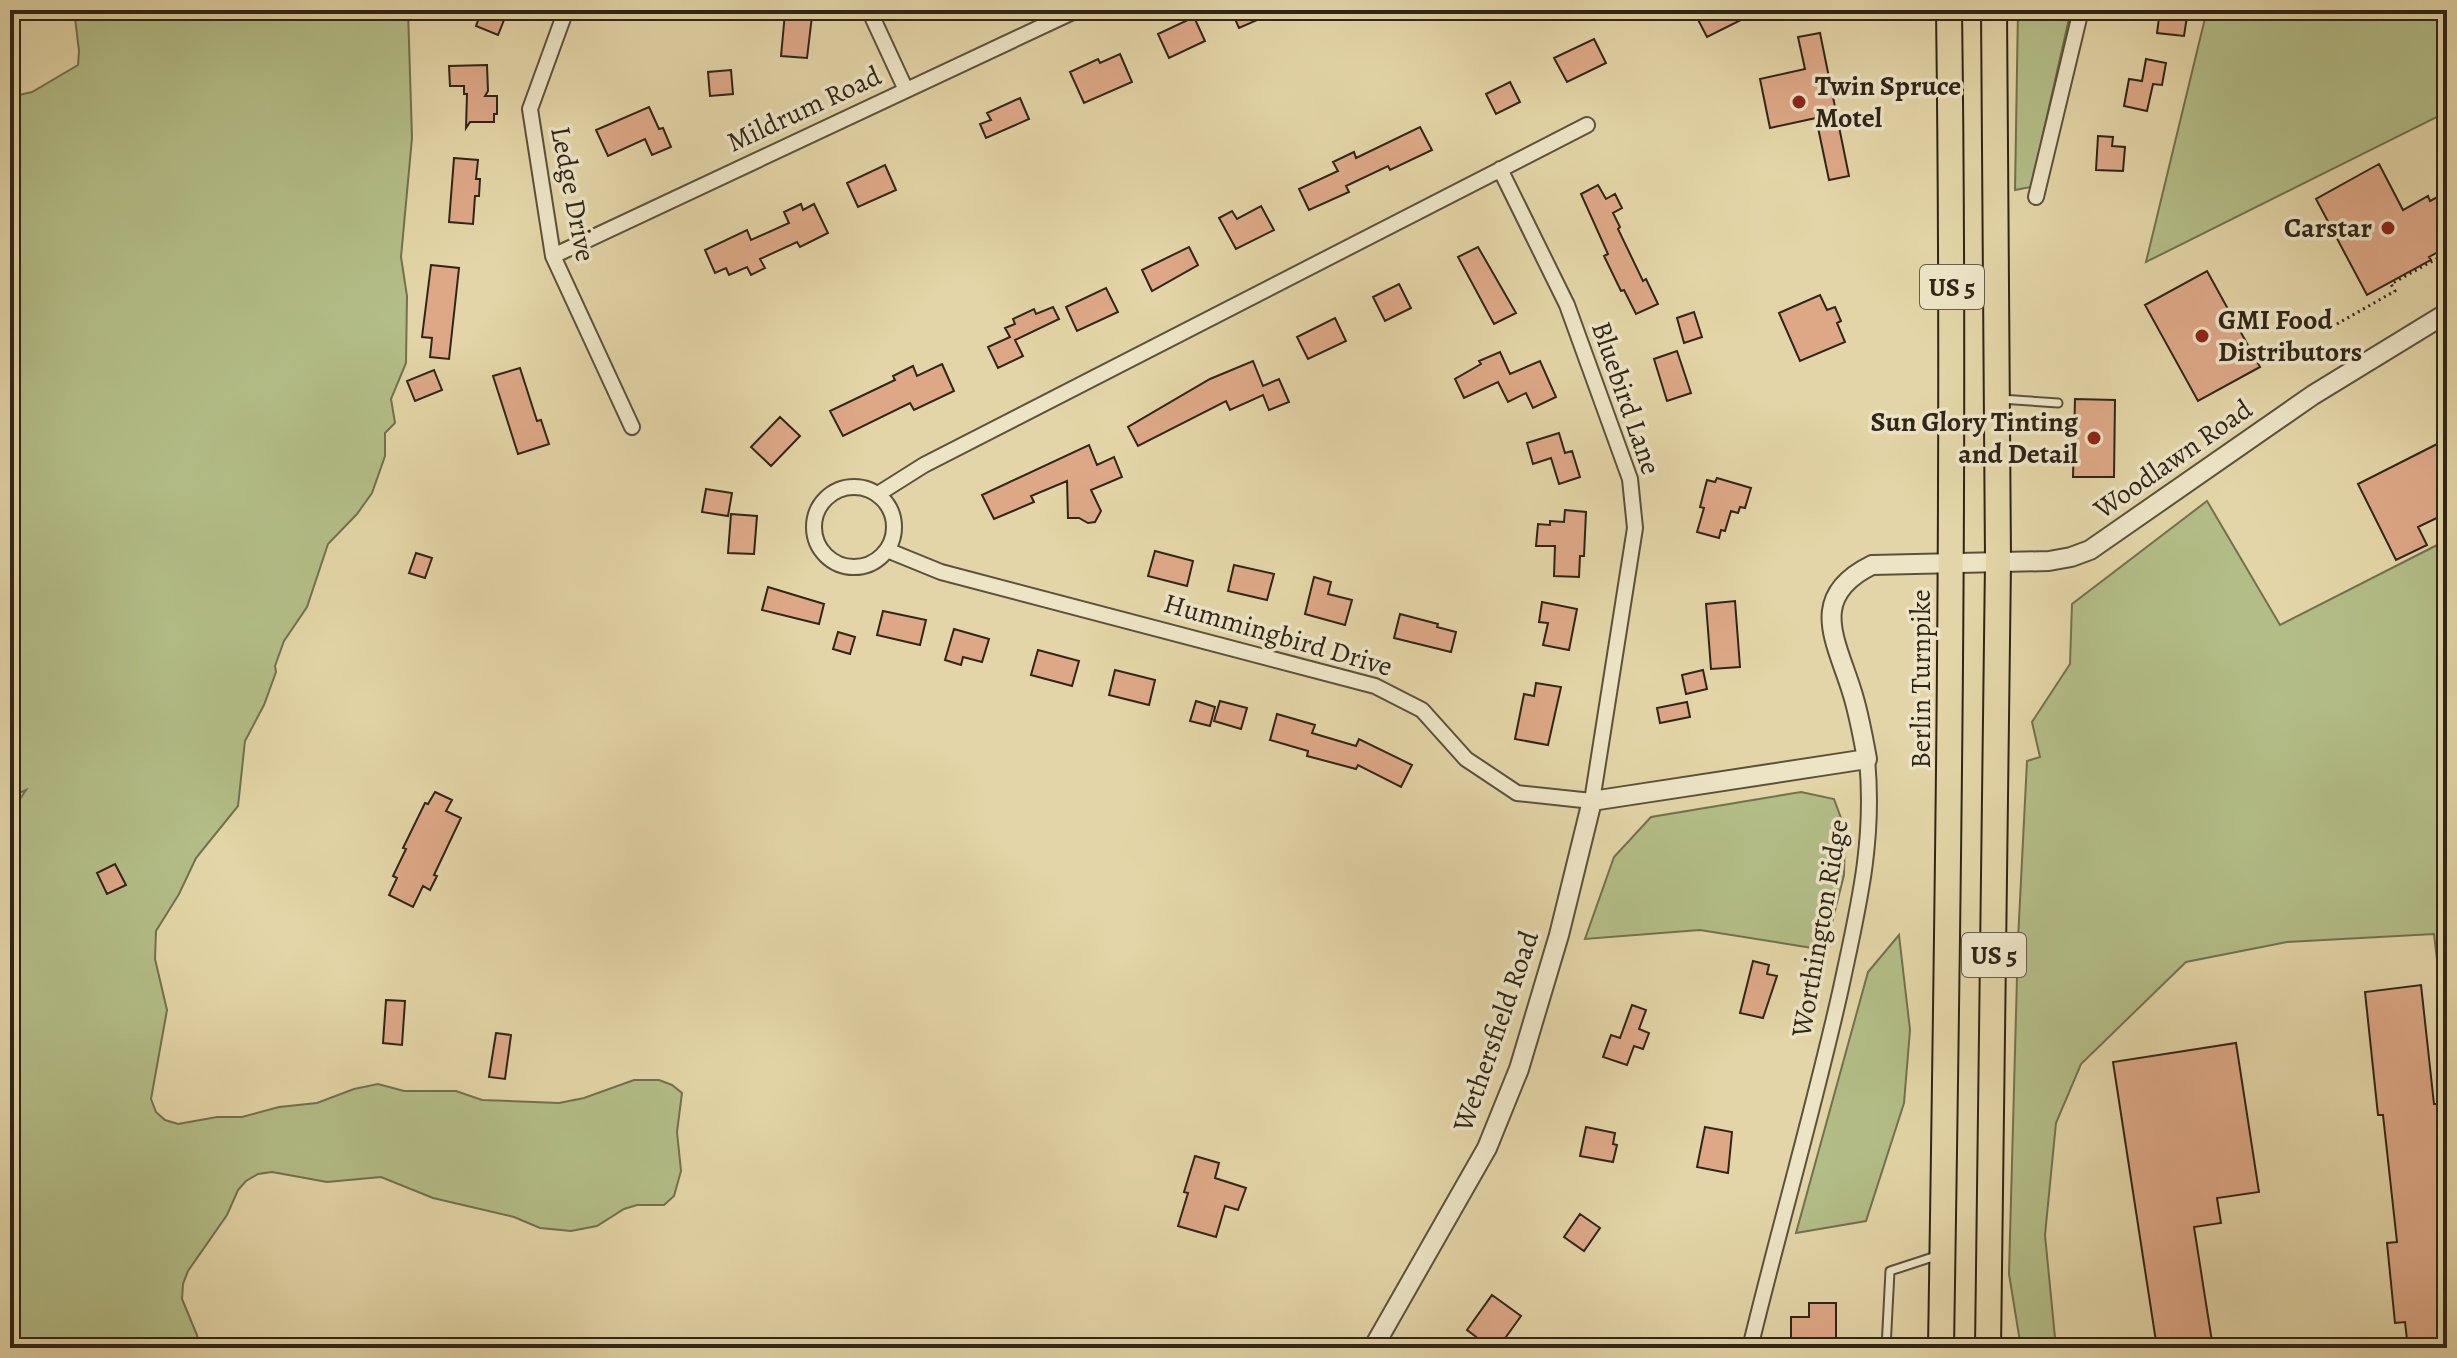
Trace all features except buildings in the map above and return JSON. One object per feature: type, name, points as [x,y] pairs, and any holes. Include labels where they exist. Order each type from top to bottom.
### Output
[{"type":"highway","name":"Berlin Turnpike","points":[[1941,1348],[1952,563],[1949,10]]},
{"type":"highway","name":"US 5","points":[[1988,1348],[1998,562],[1994,10]]},
{"type":"street","name":"Ledge Drive","points":[[566,10],[530,109],[553,256],[632,427]]},
{"type":"street","points":[[869,10],[906,90]]},
{"type":"street","name":"Mildrum Road","points":[[553,256],[1077,10]]},
{"type":"street","points":[[2036,197],[2081,10]]},
{"type":"street","points":[[878,494],[924,465],[1587,125]]},
{"type":"street","name":"Bluebird Lane","points":[[1500,169],[1567,305],[1630,479],[1635,528],[1592,801]]},
{"type":"street","name":"Woodlawn Road","points":[[1952,563],[2049,561],[2090,550],[2337,379],[2447,313]]},
{"type":"street","points":[[857,487],[878,494],[889,506],[894,522],[893,538],[887,550],[869,564],[843,566],[824,553],[814,533],[814,520],[819,508],[835,491],[857,487]]},
{"type":"street","name":"Hummingbird Drive","points":[[887,550],[941,572],[1375,686],[1422,710],[1466,759],[1517,793],[1592,801],[1867,759]]},
{"type":"street","name":"Worthington Ridge","points":[[1750,1348],[1822,1070],[1858,910],[1870,825],[1867,759],[1854,701],[1831,631],[1831,611],[1838,591],[1852,574],[1872,565],[1952,563]]},
{"type":"street","name":"Wethersfield Road","points":[[1373,1348],[1487,1148],[1519,1069],[1559,935],[1592,801]]},
{"type":"lane","points":[[1998,398],[2058,403]]},
{"type":"lane","points":[[1886,1348],[1890,1271],[1943,1254]]},
{"type":"path","points":[[2337,324],[2395,291],[2391,284],[2447,253]]},
{"type":"green space","points":[[74,10],[408,10],[412,138],[401,257],[407,296],[406,363],[391,399],[395,423],[385,433],[385,456],[372,493],[328,544],[307,607],[284,641],[264,705],[245,741],[238,806],[196,858],[156,931],[155,959],[167,1010],[151,1099],[156,1112],[165,1120],[178,1124],[217,1117],[242,1117],[279,1107],[317,1103],[378,1084],[404,1091],[456,1091],[482,1100],[559,1103],[584,1098],[634,1080],[659,1080],[682,1093],[677,1132],[681,1171],[674,1196],[664,1205],[637,1205],[624,1209],[597,1226],[571,1231],[540,1228],[514,1217],[433,1198],[381,1177],[327,1182],[272,1172],[258,1174],[238,1190],[227,1215],[188,1271],[183,1284],[182,1299],[199,1348],[10,1348],[10,846],[13,837],[12,811],[26,790],[10,797],[10,97],[32,92],[78,65]]},
{"type":"green space","points":[[2018,10],[2071,10],[2031,187],[2015,190]]},
{"type":"green space","points":[[2207,10],[2447,10],[2447,112],[2146,262]]},
{"type":"green space","points":[[2207,501],[2280,625],[2447,540],[2447,974],[2439,977],[2434,934],[2287,942],[2186,962],[2081,1064],[2056,1123],[2045,1235],[2056,1348],[2021,1348],[2009,1274],[2018,940],[2027,761],[2040,757],[2032,722],[2070,664],[2072,604]]},
{"type":"green space","points":[[1801,792],[1834,799],[1845,829],[1844,875],[1825,950],[1700,930],[1585,939],[1614,857],[1651,817]]},
{"type":"green space","points":[[1899,935],[1910,1030],[1904,1103],[1866,1221],[1796,1233],[1868,972]]},
{"type":"place","name":"Twin Spruce Motel","points":[[1799,102]]},
{"type":"place","name":"Carstar","points":[[2388,228]]},
{"type":"place","name":"GMI Food Distributors","points":[[2202,336]]},
{"type":"place","name":"Sun Glory Tinting and Detail","points":[[2094,438]]}]
